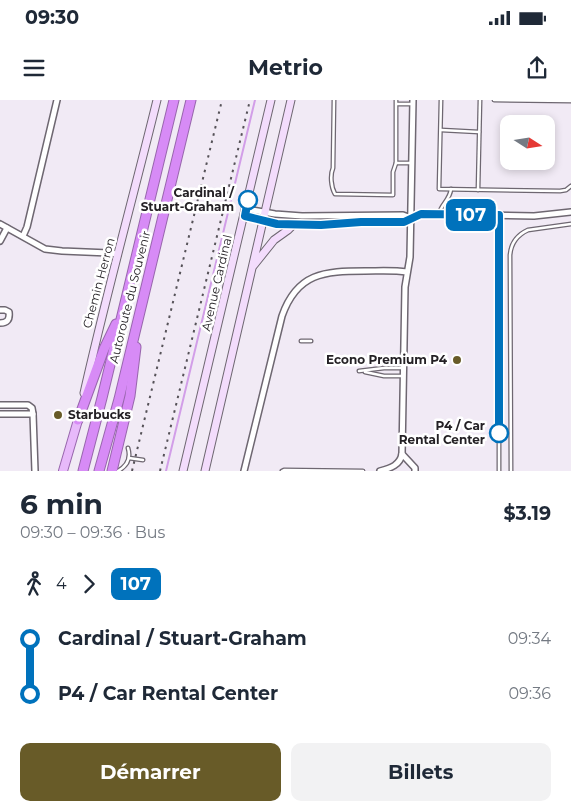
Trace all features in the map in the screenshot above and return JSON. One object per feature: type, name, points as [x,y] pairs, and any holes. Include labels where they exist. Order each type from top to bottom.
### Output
[{"type":"highway","name":"Autoroute du Souvenir","points":[[83,471],[174,100]]},
{"type":"highway","name":"Autoroute du Souvenir","points":[[99,471],[191,100]]},
{"type":"highway","points":[[112,471],[130,396],[142,299]]},
{"type":"highway","points":[[78,420],[104,349],[124,305]]},
{"type":"main road","name":"Chemin Herron","points":[[63,471],[78,420],[101,318],[157,100]]},
{"type":"main road","name":"Avenue Cardinal","points":[[183,471],[246,212],[271,100]]},
{"type":"main road","points":[[205,471],[291,100]]},
{"type":"main road","points":[[252,268],[270,244],[293,225]]},
{"type":"street","points":[[23,236],[27,227],[57,100]]},
{"type":"street","points":[[380,471],[398,464],[402,454],[405,287],[410,257],[413,102]]},
{"type":"street","points":[[246,212],[309,216],[404,215],[411,218]]},
{"type":"street","points":[[246,212],[277,224],[293,225],[404,222],[421,214],[545,215],[571,212]]},
{"type":"street","points":[[0,224],[40,247],[50,250],[118,254]]},
{"type":"street","points":[[0,241],[7,228]]},
{"type":"street","points":[[244,471],[282,316],[287,303],[297,288],[312,278],[335,271],[391,270],[407,272]]},
{"type":"street","points":[[0,310],[9,312],[10,316],[4,323],[0,323]]},
{"type":"street","points":[[0,405],[28,405],[32,408],[36,460],[35,471]]},
{"type":"street","points":[[0,414],[33,414]]},
{"type":"street","points":[[402,454],[415,468],[415,471]]},
{"type":"lane","points":[[334,100],[332,189],[335,194],[393,195],[396,163],[396,102],[413,102]]},
{"type":"lane","points":[[441,100],[439,188],[560,192],[571,186]]},
{"type":"lane","points":[[478,190],[480,100]]},
{"type":"lane","points":[[494,100],[571,101]]},
{"type":"lane","points":[[440,130],[479,132]]},
{"type":"lane","points":[[396,163],[412,163]]},
{"type":"lane","points":[[439,214],[440,209],[450,196],[451,189]]},
{"type":"lane","points":[[499,215],[499,471]]},
{"type":"lane","points":[[511,471],[511,248],[517,237],[528,230],[571,224]]},
{"type":"lane","points":[[301,341],[311,341]]},
{"type":"lane","points":[[359,372],[384,368],[403,368]]},
{"type":"lane","points":[[384,368],[384,376]]},
{"type":"lane","points":[[364,371],[384,376],[403,376]]},
{"type":"lane","points":[[118,471],[124,468],[129,458],[128,448]]},
{"type":"lane","points":[[129,458],[143,460]]},
{"type":"lane","points":[[282,471],[363,471]]},
{"type":"waterway","points":[[166,471],[255,100]]},
{"type":"railway","points":[[132,471],[222,100]]},
{"type":"railway","points":[[160,471],[250,100]]},
{"type":"bus line","name":"107","points":[[248,200],[245,216],[282,225],[404,222],[421,214],[499,215],[499,433]]},
{"type":"place","name":"Cardinal / Stuart-Graham","points":[[248,200]]},
{"type":"place","name":"Econo Premium P4","points":[[457,360]]},
{"type":"place","name":"Starbucks","points":[[58,415]]},
{"type":"place","name":"P4 / Car Rental Center","points":[[499,433]]}]
